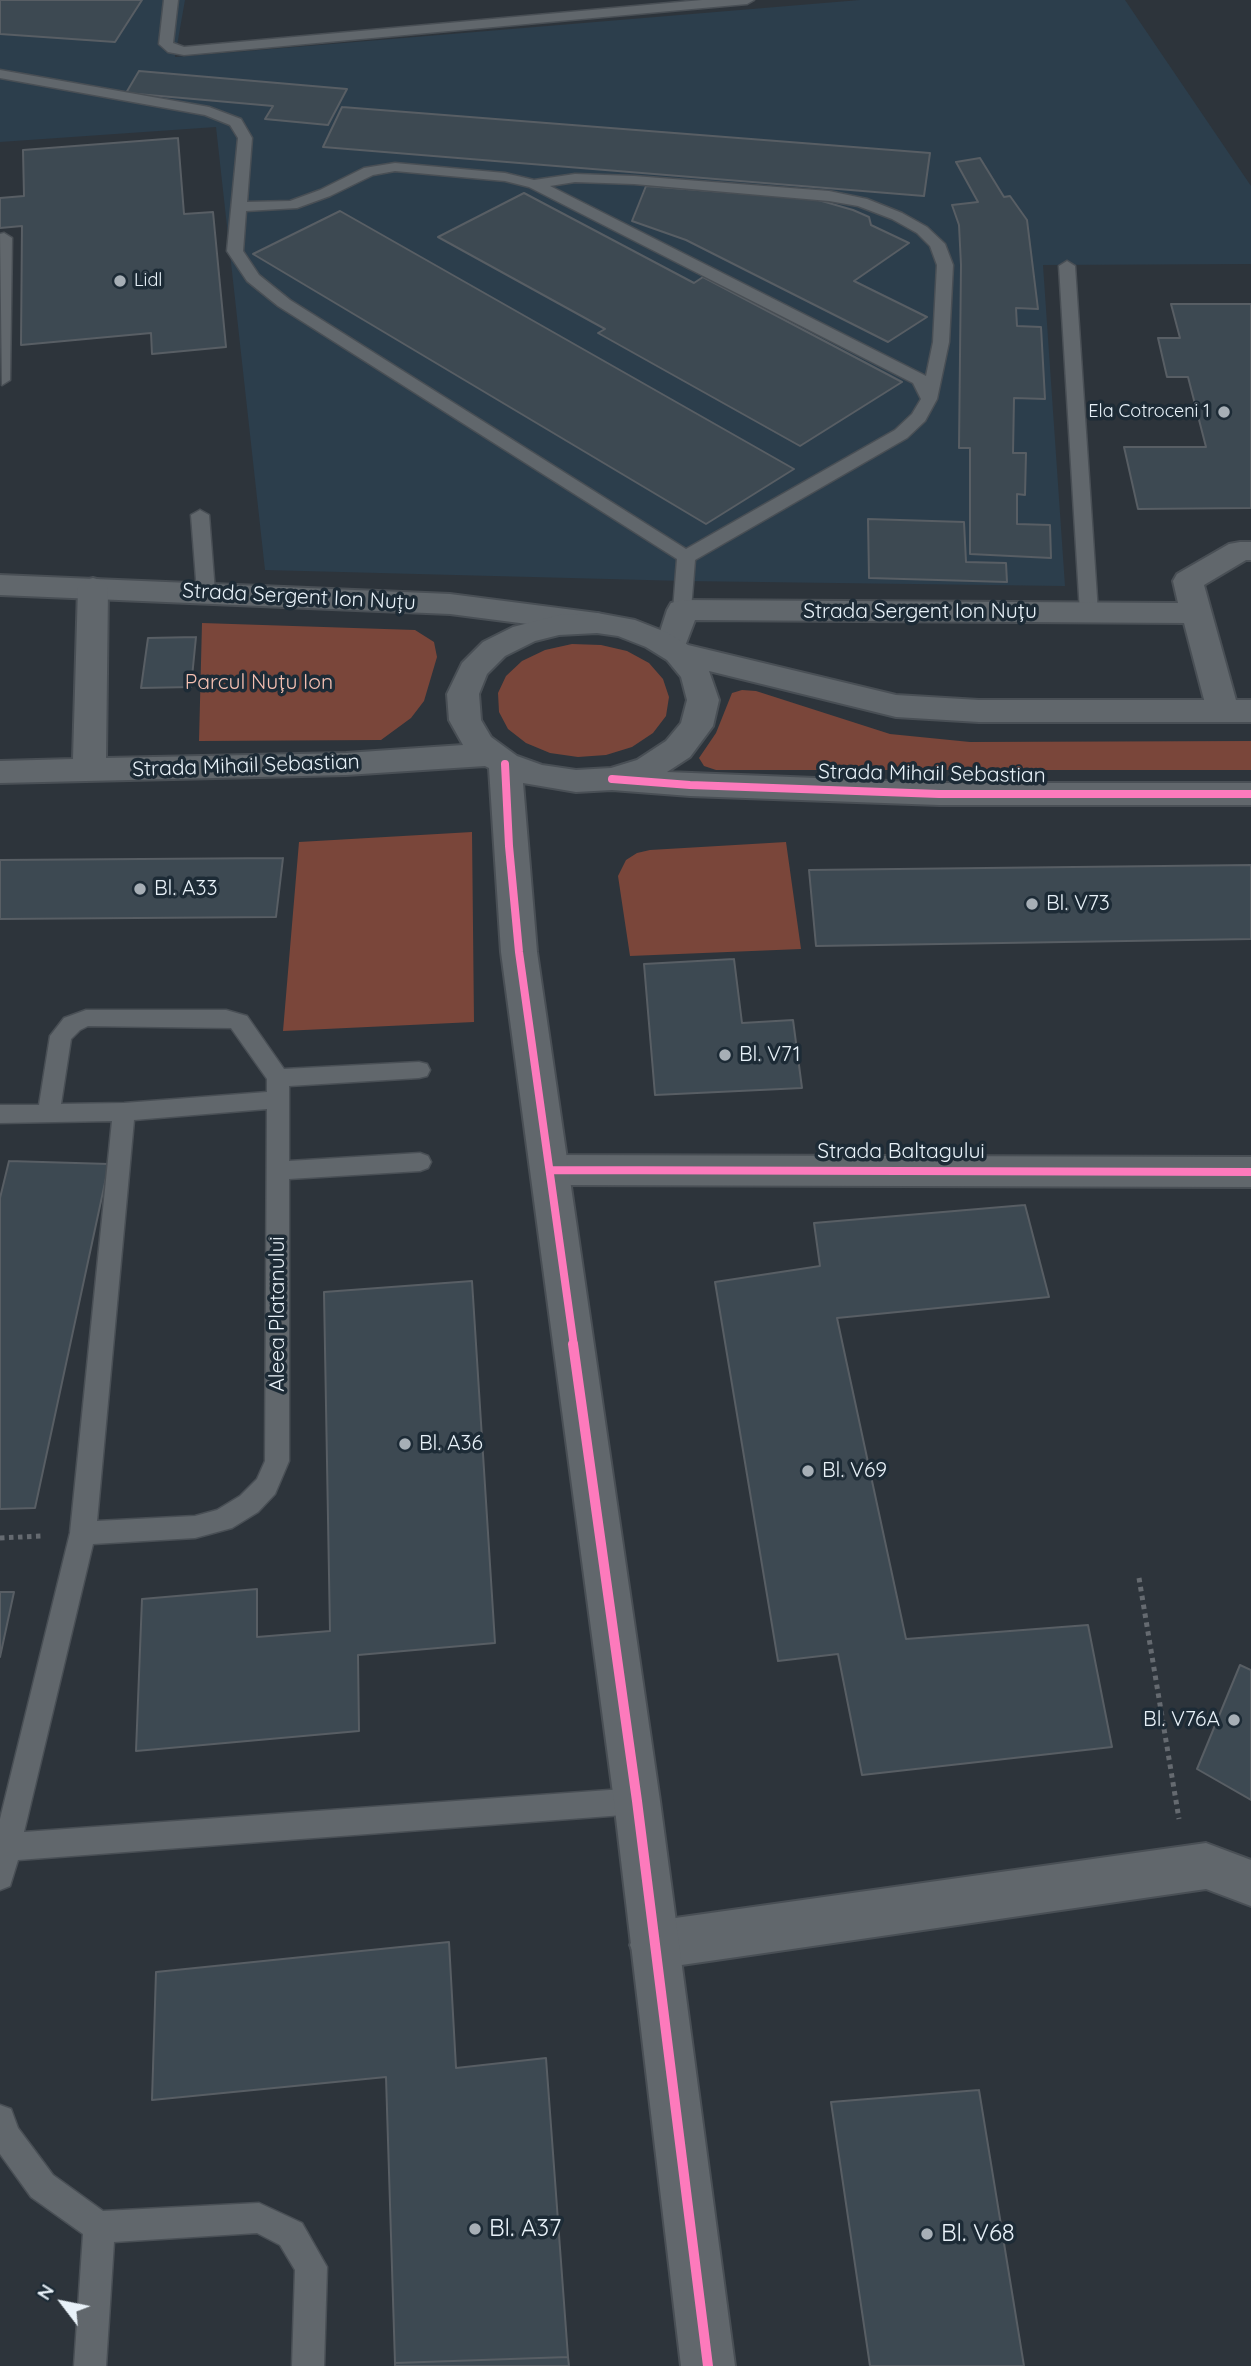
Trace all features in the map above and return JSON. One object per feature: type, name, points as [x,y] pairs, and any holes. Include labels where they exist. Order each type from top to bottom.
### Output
[{"type":"street","points":[[674,650],[696,675],[703,700],[697,726],[678,749],[649,768],[612,779],[576,781],[538,776],[499,759],[479,744],[465,720],[463,694],[473,670],[494,649],[524,634],[559,625],[597,623],[643,633],[674,650],[896,706],[979,711],[1237,711],[1197,613],[1188,581],[1240,551],[1251,551]]},
{"type":"street","name":"Strada Sergent Ion Nuțu","points":[[0,585],[450,604],[597,623]]},
{"type":"street","points":[[89,771],[93,588]]},
{"type":"street","name":"Strada Sergent Ion Nuțu","points":[[682,610],[1197,613]]},
{"type":"street","points":[[674,650],[682,610]]},
{"type":"street","points":[[499,759],[509,832],[519,953],[637,1801],[708,2366]]},
{"type":"street","name":"Strada Mihail Sebastian","points":[[0,772],[499,759]]},
{"type":"street","name":"Strada Mihail Sebastian","points":[[612,779],[690,785],[939,794],[1251,794]]},
{"type":"street","points":[[509,832],[531,804],[550,791],[576,781]]},
{"type":"street","name":"Strada Baltagului","points":[[551,1170],[1251,1172]]},
{"type":"street","points":[[654,1945],[1206,1866],[1251,1883]]},
{"type":"lane","points":[[171,0],[166,44],[173,49],[184,51],[747,0]]},
{"type":"lane","points":[[0,74],[209,111],[236,122],[245,138],[235,251],[253,278],[284,303],[686,557]]},
{"type":"lane","points":[[239,207],[292,205],[325,193],[369,171],[395,167],[505,177],[534,184],[920,380],[929,399]]},
{"type":"lane","points":[[534,184],[575,178],[634,180],[815,195],[862,202],[897,216],[922,230],[937,244],[945,265],[941,342],[929,399],[919,417],[901,434],[686,557]]},
{"type":"lane","points":[[2,380],[5,238]]},
{"type":"lane","points":[[1067,266],[1089,612]]},
{"type":"lane","points":[[200,515],[206,592]]},
{"type":"lane","points":[[682,610],[686,557]]},
{"type":"lane","points":[[49,1114],[61,1036],[72,1024],[86,1018],[226,1018],[239,1022],[278,1089]]},
{"type":"lane","points":[[0,1114],[124,1112],[419,1070]]},
{"type":"lane","name":"Aleea Platanului","points":[[83,1533],[195,1527],[223,1520],[249,1504],[266,1486],[277,1461],[278,1089]]},
{"type":"lane","points":[[0,1876],[83,1533],[124,1112]]},
{"type":"lane","points":[[279,1171],[420,1161]]},
{"type":"lane","points":[[6,1847],[637,1801]]},
{"type":"lane","points":[[0,2120],[6,2137],[42,2186],[99,2227],[259,2218],[291,2234],[311,2267],[308,2366]]},
{"type":"lane","points":[[90,2366],[99,2227]]},
{"type":"path","points":[[1139,1578],[1187,1868]]},
{"type":"shaded area","points":[[0,0],[185,0],[175,57],[860,0],[1125,0],[1251,186],[1251,264],[1043,265],[1065,586],[684,581],[265,570],[216,127],[0,142]]},
{"type":"green space","name":"Parcul Nuțu Ion","points":[[202,623],[415,630],[434,642],[437,657],[424,701],[411,718],[381,740],[199,741]]},
{"type":"green space","points":[[572,644],[601,645],[627,651],[649,663],[663,679],[669,697],[666,716],[653,733],[632,747],[606,755],[578,757],[550,753],[526,743],[508,729],[499,712],[498,693],[506,676],[522,661],[545,650]]},
{"type":"green space","points":[[742,690],[756,691],[890,734],[970,742],[1251,741],[1251,770],[716,770],[704,766],[699,758],[716,733],[732,693]]},
{"type":"green space","points":[[472,832],[474,1022],[283,1031],[299,842]]},
{"type":"green space","points":[[786,842],[801,949],[630,956],[618,876],[626,860],[637,853],[650,850]]},
{"type":"building","points":[[0,0],[142,0],[115,42],[0,34]]},
{"type":"building","points":[[139,71],[347,89],[328,125],[265,119],[273,106],[126,93]]},
{"type":"building","points":[[342,107],[930,153],[924,196],[323,147]]},
{"type":"building","name":"Lidl","points":[[178,138],[184,214],[213,212],[226,347],[152,354],[151,333],[21,345],[22,226],[0,228],[0,198],[24,196],[23,150]]},
{"type":"building","points":[[980,158],[1004,197],[1010,196],[1027,220],[1038,309],[1016,308],[1017,326],[1041,327],[1045,399],[1014,398],[1013,453],[1026,453],[1025,495],[1017,494],[1017,524],[1050,525],[1051,558],[970,554],[970,448],[959,448],[959,225],[952,205],[978,202],[956,162]]},
{"type":"building","points":[[646,186],[815,199],[869,217],[871,225],[909,243],[854,281],[927,317],[888,342],[686,240],[632,221]]},
{"type":"building","points":[[524,193],[694,283],[703,277],[902,382],[800,446],[598,333],[605,329],[438,237]]},
{"type":"building","points":[[340,211],[794,469],[706,524],[253,254]]},
{"type":"building","name":"Ela Cotroceni 1","points":[[1171,304],[1251,304],[1251,508],[1138,509],[1124,447],[1206,447],[1188,377],[1167,377],[1158,338],[1180,338]]},
{"type":"building","points":[[868,519],[964,522],[966,562],[1006,563],[1007,582],[869,578]]},
{"type":"building","points":[[196,637],[191,687],[141,688],[148,638]]},
{"type":"building","name":"Bl. A33","points":[[283,858],[276,917],[0,919],[0,860]]},
{"type":"building","name":"Bl. V73","points":[[1251,865],[1251,939],[816,946],[809,870]]},
{"type":"building","name":"Bl. V71","points":[[734,959],[742,1023],[793,1020],[802,1088],[655,1095],[644,964]]},
{"type":"building","points":[[9,1161],[109,1164],[35,1508],[0,1509],[0,1198]]},
{"type":"building","name":"Bl. V69","points":[[1025,1205],[1049,1297],[837,1318],[906,1639],[1088,1625],[1112,1747],[862,1775],[838,1654],[778,1661],[715,1282],[820,1266],[814,1223]]},
{"type":"building","name":"Bl. A36","points":[[472,1281],[495,1643],[358,1655],[359,1731],[136,1751],[142,1599],[257,1589],[257,1637],[330,1631],[324,1292]]},
{"type":"building","points":[[0,1592],[14,1592],[0,1657]]},
{"type":"building","name":"Bl. V76A","points":[[1240,1665],[1251,1670],[1251,1800],[1197,1769]]},
{"type":"building","name":"Bl. A37","points":[[449,1942],[456,2068],[546,2058],[568,2357],[395,2363],[386,2077],[152,2100],[156,1972]]},
{"type":"building","name":"Bl. V68","points":[[979,2090],[1024,2366],[870,2366],[831,2102]]},
{"type":"building","points":[[568,2357],[569,2366],[395,2366],[395,2363]]},
{"type":"cycle path","points":[[505,764],[509,846],[519,952],[637,1801],[708,2366]]},
{"type":"cycle path","points":[[612,779],[690,785],[939,794],[1251,794]]},
{"type":"cycle path","points":[[551,1170],[1251,1172]]},
{"type":"place","name":"Lidl","points":[[120,281]]},
{"type":"place","name":"Ela Cotroceni 1","points":[[1224,412]]},
{"type":"place","name":"Bl. A33","points":[[140,889]]},
{"type":"place","name":"Bl. V73","points":[[1032,904]]},
{"type":"place","name":"Bl. V71","points":[[725,1055]]},
{"type":"place","name":"Bl. A36","points":[[405,1444]]},
{"type":"place","name":"Bl. V69","points":[[808,1471]]},
{"type":"place","name":"Bl. V76A","points":[[1234,1720]]},
{"type":"place","name":"Bl. A37","points":[[475,2229]]},
{"type":"place","name":"Bl. V68","points":[[927,2234]]}]
